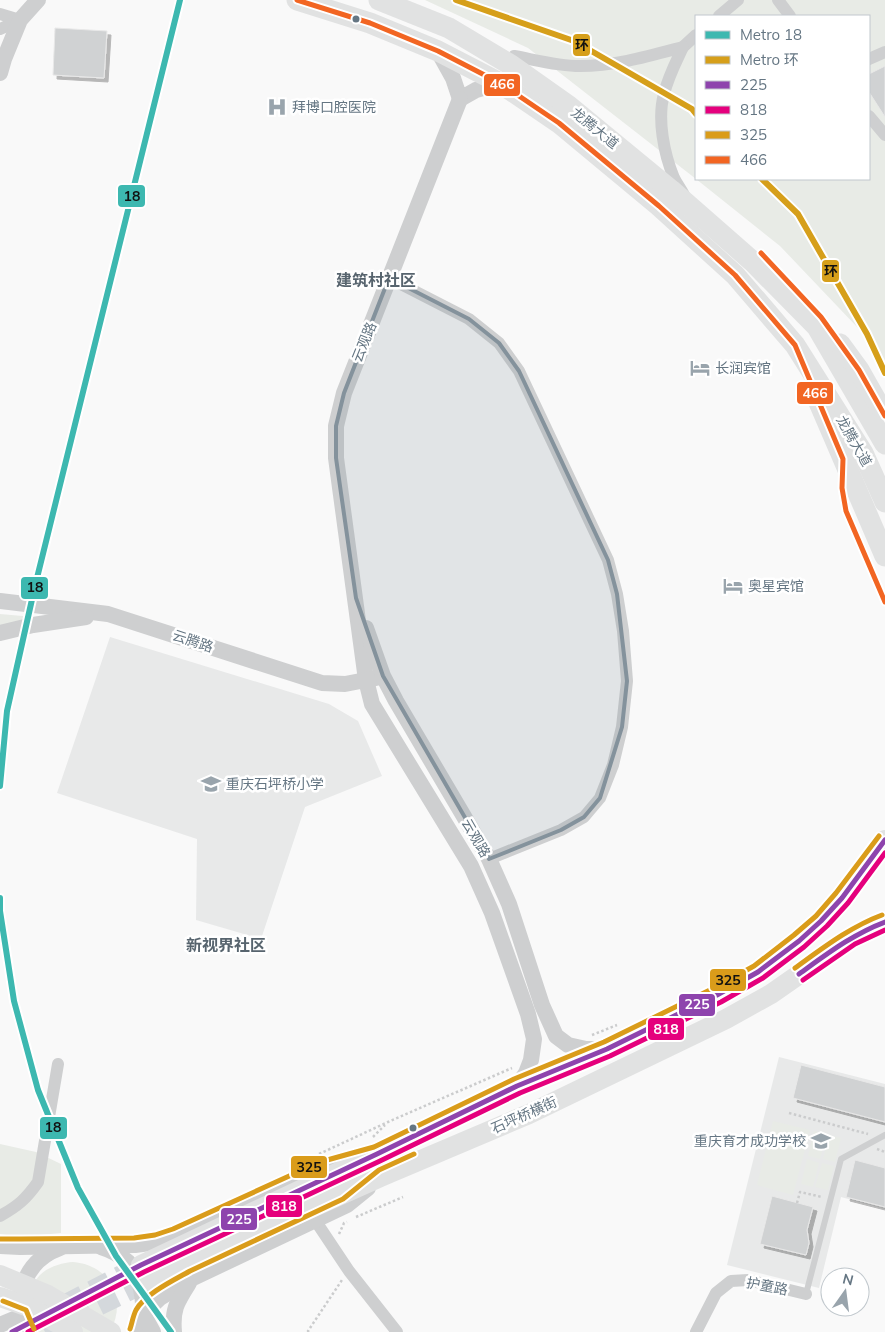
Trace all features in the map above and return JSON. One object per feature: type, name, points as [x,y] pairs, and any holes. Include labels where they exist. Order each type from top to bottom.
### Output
[{"type":"highway","name":"龙腾大道","points":[[297,0],[370,23],[438,51],[500,83],[559,123],[659,206],[736,275],[796,345],[863,453],[885,502]]},
{"type":"highway","name":"龙腾大道","points":[[379,0],[449,28],[511,65],[569,106],[671,190],[752,261],[817,327],[885,444]]},
{"type":"highway","points":[[449,28],[514,56],[576,99],[759,250],[821,317],[859,370],[885,416]]},
{"type":"highway","points":[[796,345],[885,556]]},
{"type":"main road","name":"石坪桥横街","points":[[885,840],[842,898],[821,921],[765,967],[717,995],[608,1049],[516,1077],[374,1146],[145,1273],[529,1114],[726,1019],[771,994],[846,941],[885,922]]},
{"type":"main road","points":[[0,1276],[48,1295],[111,1332]]},
{"type":"main road","points":[[0,1296],[29,1307],[73,1332]]},
{"type":"street","points":[[0,73],[20,20],[38,0]]},
{"type":"street","points":[[720,15],[738,0]]},
{"type":"street","points":[[778,0],[789,15]]},
{"type":"street","points":[[0,14],[20,20]]},
{"type":"street","points":[[0,29],[20,20]]},
{"type":"street","points":[[693,210],[674,178],[663,141],[661,116],[663,95],[669,76],[683,47],[695,37]]},
{"type":"street","points":[[514,56],[578,66],[601,65],[650,56],[683,47]]},
{"type":"street","points":[[438,51],[453,78],[460,98],[476,90],[500,83]]},
{"type":"street","points":[[870,59],[885,52]]},
{"type":"street","name":"云观路","points":[[460,98],[344,393],[336,426],[336,458],[366,680],[372,704],[471,866],[492,913],[528,1014],[534,1039],[532,1060],[526,1073],[516,1077]]},
{"type":"street","points":[[870,117],[885,135]]},
{"type":"street","points":[[389,278],[469,319],[499,344],[509,357],[519,371],[608,560],[617,594],[623,631],[627,681],[622,727],[613,765],[600,798],[584,817],[561,830],[489,859]]},
{"type":"street","name":"云观路","points":[[356,598],[383,676],[489,859],[509,904],[542,1005],[556,1036]]},
{"type":"street","name":"云腾路","points":[[0,601],[108,614],[322,683],[345,684],[383,676]]},
{"type":"street","points":[[0,633],[33,625],[108,614]]},
{"type":"street","points":[[534,1039],[546,1042],[556,1036],[568,1045],[586,1050],[608,1049]]},
{"type":"street","points":[[0,1216],[29,1195],[38,1182],[58,1064]]},
{"type":"street","points":[[0,1246],[135,1245],[157,1242],[176,1236],[374,1146]]},
{"type":"street","points":[[142,1314],[160,1298],[192,1278],[347,1205],[383,1176]]},
{"type":"street","points":[[315,1220],[349,1271],[398,1332]]},
{"type":"street","points":[[92,1245],[118,1254],[136,1274],[140,1288],[142,1314],[137,1332]]},
{"type":"street","points":[[27,1332],[20,1307],[24,1280],[40,1258],[64,1246]]},
{"type":"street","points":[[174,1332],[173,1318],[177,1301],[192,1278]]},
{"type":"street","name":"护童路","points":[[696,1332],[716,1293],[731,1281],[748,1280],[806,1294]]},
{"type":"street","points":[[0,1308],[21,1316]]},
{"type":"street","points":[[142,1314],[153,1332]]},
{"type":"street","points":[[0,1325],[21,1316]]},
{"type":"lane","points":[[843,459],[842,488],[846,511],[885,602]]},
{"type":"lane","points":[[806,1294],[841,1159],[883,1136]]},
{"type":"path","points":[[585,1038],[617,1025]]},
{"type":"path","points":[[316,1156],[388,1122],[516,1077]]},
{"type":"path","points":[[789,1113],[883,1136]]},
{"type":"path","points":[[374,1146],[388,1122]]},
{"type":"path","points":[[797,1203],[800,1192],[831,1200]]},
{"type":"path","points":[[344,1223],[403,1197]]},
{"type":"path","points":[[309,1332],[349,1271]]},
{"type":"highlighted area","points":[[389,278],[469,319],[499,343],[519,371],[608,560],[617,594],[627,681],[622,727],[600,798],[584,817],[561,830],[489,859],[383,676],[356,598],[336,458],[336,426],[344,393]]},
{"type":"shaded area","points":[[425,0],[885,0],[885,373],[858,328],[780,246],[697,180],[870,180],[870,15],[695,15],[695,178],[528,48]]},
{"type":"shaded area","points":[[0,614],[34,617],[0,628]]},
{"type":"shaded area","name":"重庆石坪桥小学","points":[[110,637],[329,704],[358,721],[382,776],[305,807],[261,939],[196,920],[197,839],[57,793]]},
{"type":"shaded area","name":"重庆育才成功学校","points":[[779,1057],[885,1084],[885,1209],[841,1197],[824,1267],[820,1267],[819,1288],[727,1265]]},
{"type":"shaded area","points":[[773,1121],[810,1130],[793,1195],[757,1185]]},
{"type":"shaded area","points":[[814,1131],[827,1135],[820,1159],[808,1156]]},
{"type":"shaded area","points":[[829,1135],[841,1138],[835,1162],[823,1159]]},
{"type":"shaded area","points":[[0,1144],[36,1152],[61,1164],[61,1233],[20,1237],[0,1234]]},
{"type":"shaded area","points":[[807,1159],[819,1163],[813,1187],[801,1184]]},
{"type":"shaded area","points":[[822,1163],[834,1166],[828,1190],[815,1187]]},
{"type":"shaded area","points":[[73,1262],[97,1270],[106,1277],[112,1286],[116,1296],[117,1308],[110,1332],[36,1332],[30,1315],[35,1282],[46,1270]]},
{"type":"building","points":[[55,28],[107,31],[104,78],[53,75]]},
{"type":"building","points":[[885,66],[885,117],[870,94],[870,74]]},
{"type":"building","points":[[801,1065],[885,1087],[885,1122],[793,1098]]},
{"type":"building","points":[[855,1160],[885,1168],[885,1207],[846,1197]]},
{"type":"building","points":[[772,1196],[813,1207],[807,1230],[809,1243],[806,1255],[760,1244]]},
{"type":"tunnel","points":[[12,1332],[141,1265]]},
{"type":"tunnel","points":[[45,1332],[149,1281]]},
{"type":"metro line","name":"18","points":[[0,786],[7,711],[35,586],[180,0]]},
{"type":"metro line","name":"环","points":[[456,0],[574,41],[692,109],[695,113]]},
{"type":"metro line","name":"环","points":[[763,180],[798,214],[867,334],[885,373]]},
{"type":"metro line","name":"18","points":[[0,898],[0,911],[14,1001],[38,1090],[78,1188],[116,1256],[171,1332]]},
{"type":"transit line","name":"466","points":[[297,0],[370,23],[438,51],[500,83],[559,123],[659,206],[735,275],[795,345],[843,459],[842,488],[846,511],[885,602]]},
{"type":"transit line","name":"466","points":[[761,253],[821,317],[859,370],[885,416]]},
{"type":"transit line","name":"325","points":[[0,1239],[134,1238],[155,1235],[173,1229],[320,1162],[374,1147],[514,1079],[604,1042],[714,988],[754,966],[816,916],[879,836]]},
{"type":"transit line","name":"225","points":[[12,1332],[141,1265],[517,1086],[607,1049],[717,995],[758,972],[799,941],[821,921],[842,898],[885,840]]},
{"type":"transit line","name":"818","points":[[28,1332],[144,1272],[520,1093],[610,1056],[721,1002],[763,978],[804,947],[848,903],[885,853]]},
{"type":"transit line","name":"325","points":[[795,968],[848,932],[882,915]]},
{"type":"transit line","name":"225","points":[[799,974],[851,938],[885,922]]},
{"type":"transit line","name":"818","points":[[803,980],[855,944],[885,930]]},
{"type":"transit line","name":"325","points":[[130,1329],[135,1312],[140,1304],[160,1288],[190,1271],[343,1199],[379,1170],[414,1154]]},
{"type":"transit line","name":"325","points":[[3,1301],[26,1310],[34,1329]]},
{"type":"place","name":"拜博口腔医院","points":[[277,107]]},
{"type":"place","name":"长润宾馆","points":[[700,368]]},
{"type":"place","name":"奥星宾馆","points":[[733,586]]},
{"type":"place","name":"重庆石坪桥小学","points":[[211,784]]},
{"type":"place","name":"重庆育才成功学校","points":[[821,1141]]},
{"type":"district","name":"建筑村社区","points":[[376,280]]},
{"type":"district","name":"新视界社区","points":[[226,945]]}]
